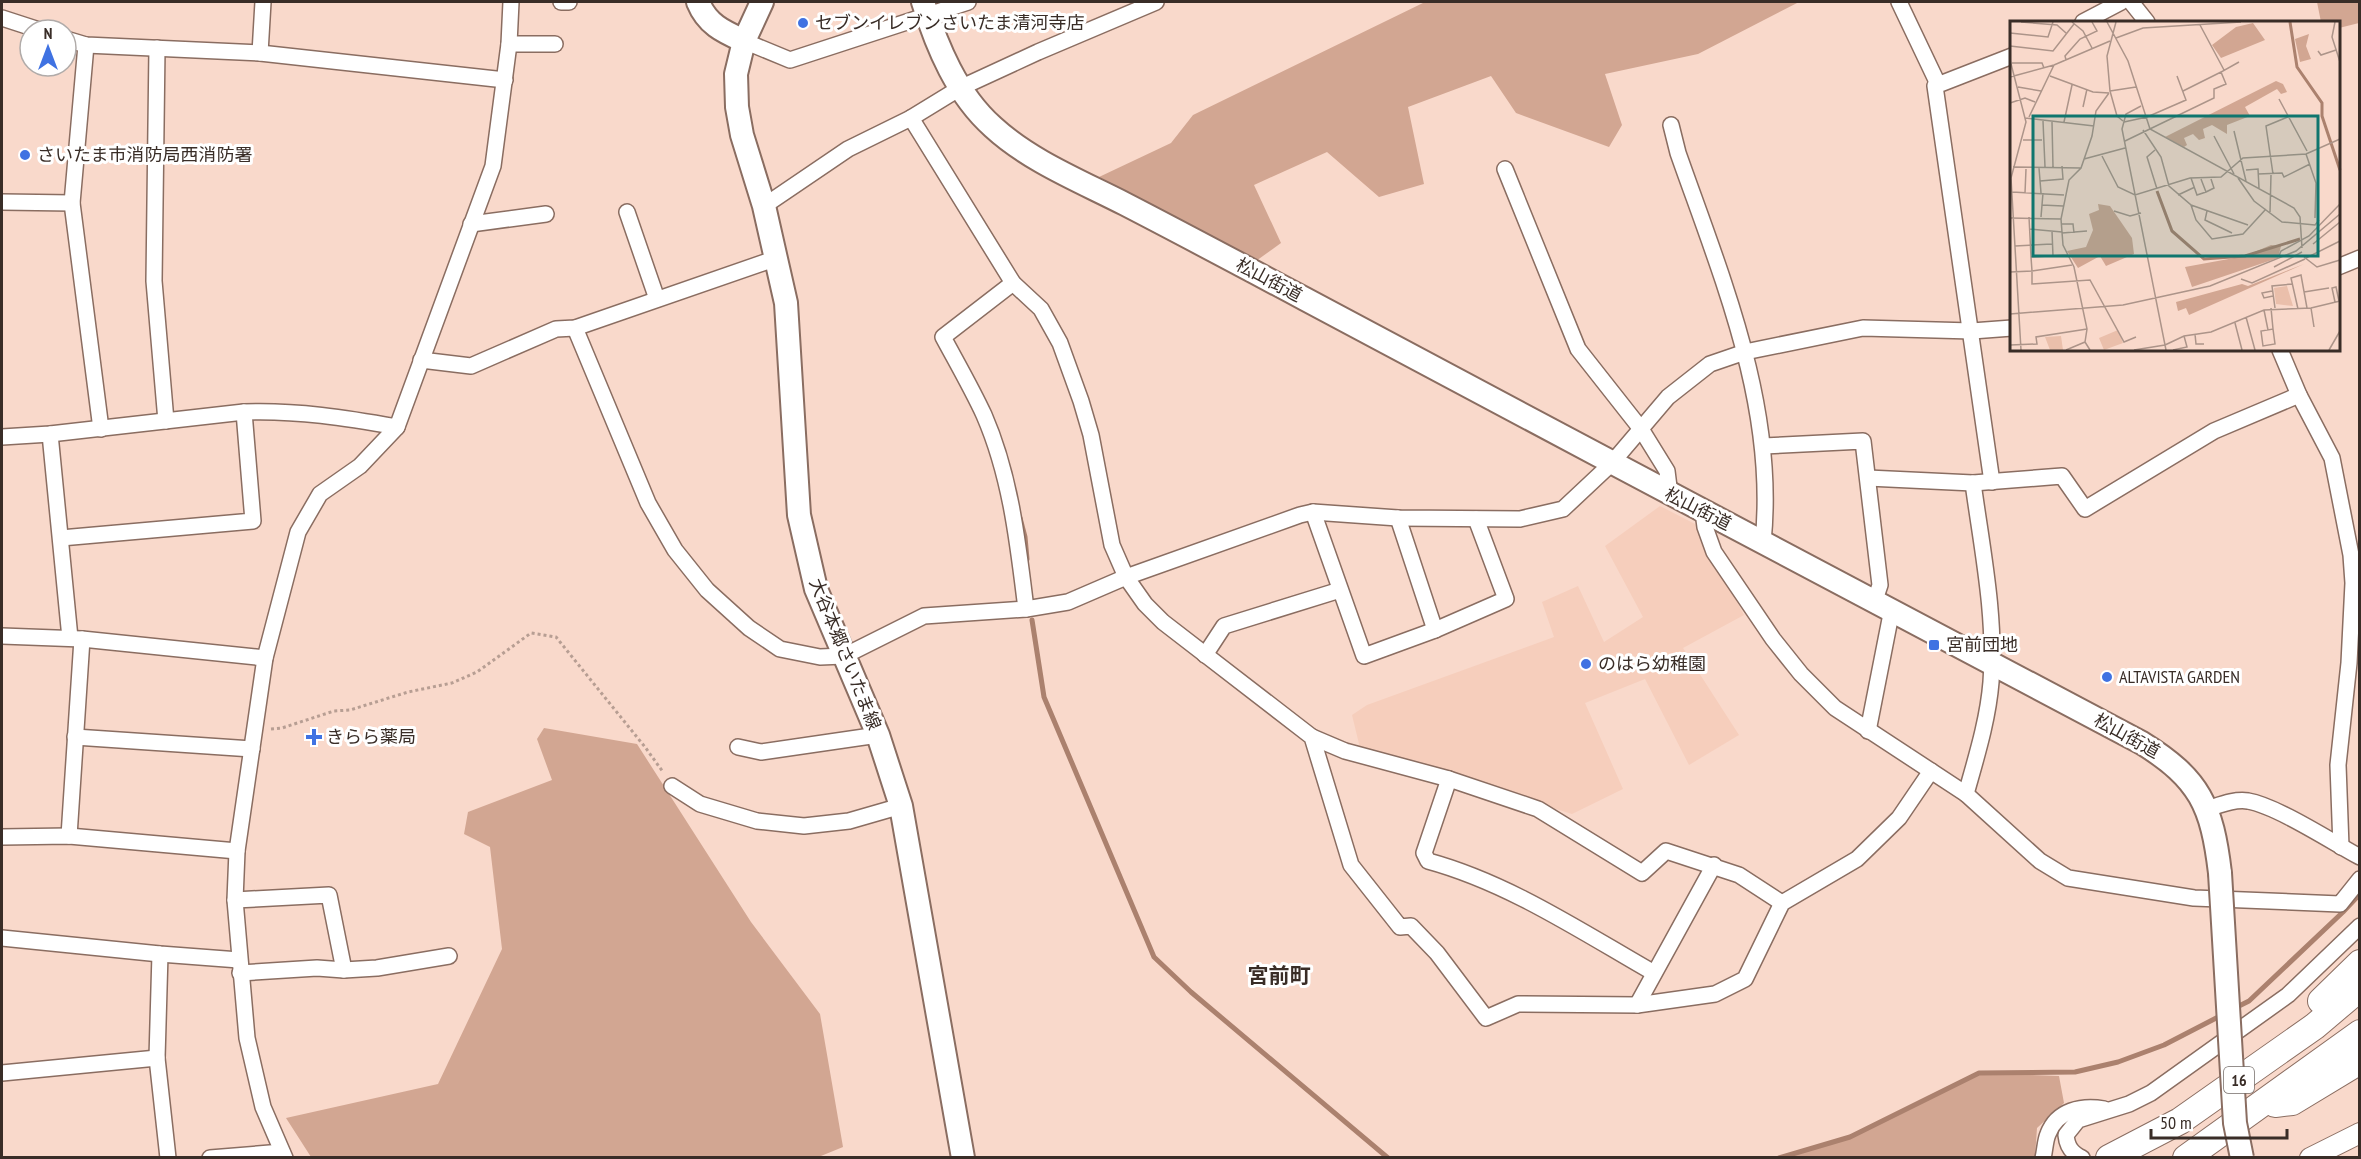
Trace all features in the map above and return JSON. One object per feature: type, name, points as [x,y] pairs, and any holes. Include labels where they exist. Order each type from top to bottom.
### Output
[{"type":"highway","points":[[2248,1073],[2360,963]]},
{"type":"highway","name":"16","points":[[2109,1158],[2180,1121],[2315,1026],[2360,988]]},
{"type":"highway","name":"16","points":[[2186,1158],[2360,1033]]},
{"type":"highway","points":[[2260,1105],[2292,1102],[2360,1061]]},
{"type":"main road","points":[[698,2],[704,17],[715,27],[744,41]]},
{"type":"main road","name":"大谷本郷さいたま線","points":[[762,2],[744,41],[736,74],[737,107],[742,135],[764,206],[786,303],[799,515],[816,590],[878,735],[901,806],[963,1158]]},
{"type":"main road","name":"松山街道","points":[[925,9],[935,38],[960,88],[992,126],[1035,157],[1176,230],[1611,464],[1884,604],[2142,743],[2169,760],[2192,784],[2207,809],[2216,840],[2235,1123],[2242,1158]]},
{"type":"street","points":[[260,53],[263,2]]},
{"type":"street","points":[[210,1158],[284,1155],[263,1107],[247,1038],[235,900],[237,851],[265,658],[298,532],[320,494],[360,466],[397,427],[493,166],[509,44],[511,2]]},
{"type":"street","points":[[561,2],[569,2]]},
{"type":"street","points":[[744,41],[790,60],[925,9],[968,2]]},
{"type":"street","points":[[764,206],[848,149],[910,118],[960,88],[1156,2]]},
{"type":"street","points":[[1899,2],[1938,84]]},
{"type":"street","points":[[2085,21],[2121,2]]},
{"type":"street","points":[[2131,2],[2146,21]]},
{"type":"street","points":[[2,18],[18,23]]},
{"type":"street","points":[[78,43],[86,45],[260,53],[505,80]]},
{"type":"street","points":[[509,44],[555,44]]},
{"type":"street","points":[[86,45],[72,203],[101,429]]},
{"type":"street","points":[[157,48],[154,281],[166,421]]},
{"type":"street","points":[[1992,482],[1935,86],[2010,57]]},
{"type":"street","points":[[910,118],[1014,283],[1041,309],[1063,352],[1090,435],[1112,545],[1126,577],[1145,604],[1163,622],[1312,737],[1345,751],[1449,779],[1538,809],[1642,873],[1666,851],[1739,874],[1782,903]]},
{"type":"street","points":[[1671,125],[1678,153],[1745,352],[1763,446],[1766,520],[1763,542]]},
{"type":"street","points":[[1505,169],[1578,349],[1641,429],[1667,471],[1670,495]]},
{"type":"street","points":[[2,202],[72,203]]},
{"type":"street","points":[[627,212],[657,300]]},
{"type":"street","points":[[471,225],[546,214]]},
{"type":"street","points":[[421,360],[471,366],[556,329],[575,328],[777,258]]},
{"type":"street","points":[[2340,266],[2360,258]]},
{"type":"street","points":[[1014,283],[943,338],[984,416],[1002,468],[1015,520],[1026,609]]},
{"type":"street","points":[[575,328],[648,503],[675,550],[707,590],[748,628],[780,649],[820,657],[844,656],[924,616],[1026,609],[1068,602],[1126,577],[1313,512],[1398,518],[1520,519],[1563,509],[1611,464],[1668,397],[1710,364],[1745,352],[1863,328],[1972,331],[2010,328]]},
{"type":"street","points":[[2280,351],[2299,394],[2332,458],[2351,555],[2353,583],[2349,663],[2338,765],[2341,847]]},
{"type":"street","points":[[1868,478],[1973,483],[2062,476],[2085,509],[2214,431],[2299,394]]},
{"type":"street","points":[[61,537],[253,521],[244,411]]},
{"type":"street","points":[[2,437],[101,429],[244,411],[337,416],[397,427]]},
{"type":"street","points":[[50,434],[61,537],[76,639],[75,737],[69,836]]},
{"type":"street","points":[[1763,446],[1863,441],[1884,604],[1868,731]]},
{"type":"street","points":[[1966,794],[1986,709],[1993,634],[1973,483]]},
{"type":"street","points":[[1313,512],[1364,656],[1435,630],[1506,599],[1476,519]]},
{"type":"street","points":[[1703,512],[1705,528],[1714,552],[1773,639],[1801,674],[1835,708],[1966,794],[2040,861],[2068,878],[2194,898],[2340,904],[2360,879]]},
{"type":"street","points":[[1398,518],[1435,630]]},
{"type":"street","points":[[1205,655],[1224,626],[1340,590]]},
{"type":"street","points":[[2,636],[76,639],[265,658]]},
{"type":"street","points":[[738,747],[761,752],[878,735]]},
{"type":"street","points":[[75,737],[252,749]]},
{"type":"street","points":[[1312,737],[1351,865],[1400,927],[1411,926],[1437,952],[1486,1018],[1518,1004],[1637,1005],[1715,994],[1745,979],[1782,903],[1857,859],[1899,818],[1931,771]]},
{"type":"street","points":[[1449,779],[1424,853],[1428,861],[1461,870],[1525,900],[1654,973]]},
{"type":"street","points":[[672,786],[700,804],[757,821],[804,826],[849,821],[901,806]]},
{"type":"street","points":[[2207,809],[2235,801],[2248,801],[2268,807],[2360,857]]},
{"type":"street","points":[[2,837],[69,836],[237,851]]},
{"type":"street","points":[[1637,1005],[1714,865]]},
{"type":"street","points":[[235,900],[329,895],[344,970]]},
{"type":"street","points":[[2082,1158],[2072,1152],[2066,1135],[2078,1120],[2129,1104],[2151,1093],[2288,995],[2360,926]]},
{"type":"street","points":[[2,938],[160,954],[240,966],[344,970],[377,968],[449,957]]},
{"type":"street","points":[[160,954],[157,1058],[168,1158]]},
{"type":"street","points":[[2,1073],[157,1058]]},
{"type":"street","points":[[2043,1158],[2048,1133],[2059,1117],[2075,1109],[2089,1107],[2110,1110]]},
{"type":"street","points":[[2310,1158],[2360,1133]]},
{"type":"path","points":[[254,732],[282,728],[334,711],[350,710],[408,692],[452,683],[477,672],[531,633],[556,637],[645,747],[672,786]]},
{"type":"shaded area","points":[[1425,2],[1799,2],[1698,54],[1605,74],[1622,125],[1609,147],[1516,113],[1491,76],[1408,107],[1424,184],[1379,197],[1327,152],[1254,185],[1281,243],[1256,261],[1099,177],[1171,143],[1193,115]]},
{"type":"shaded area","points":[[2317,2],[2359,2],[2359,23],[2340,28],[2340,21],[2321,21]]},
{"type":"shaded area","name":"のはら幼稚園","points":[[1660,506],[1695,524],[1744,615],[1683,648],[1739,735],[1689,765],[1645,679],[1585,703],[1623,789],[1572,814],[1360,748],[1352,715],[1367,705],[1554,637],[1542,602],[1578,586],[1604,642],[1643,617],[1605,546]]},
{"type":"shaded area","points":[[544,728],[637,744],[751,922],[820,1014],[843,1147],[816,1158],[311,1157],[286,1118],[438,1084],[502,949],[490,847],[464,834],[468,812],[552,780],[537,739]]},
{"type":"shaded area","points":[[1979,1073],[2059,1076],[2064,1103],[2037,1128],[2035,1157],[1779,1158],[1850,1137]]},
{"type":"waterway","points":[[1020,518],[1027,559]]},
{"type":"waterway","points":[[1032,620],[1044,697],[1154,957],[1191,992],[1388,1158]]},
{"type":"waterway","points":[[2233,1009],[2249,1001],[2360,894]]},
{"type":"waterway","points":[[1779,1158],[1850,1137],[1979,1073],[2075,1072],[2118,1062],[2164,1045],[2222,1015]]},
{"type":"place","name":"セブンイレブンさいたま清河寺店","points":[[803,23]]},
{"type":"place","name":"さいたま市消防局西消防署","points":[[25,155]]},
{"type":"place","name":"宮前団地","points":[[1934,645]]},
{"type":"place","name":"のはら幼稚園","points":[[1586,664]]},
{"type":"place","name":"ALTAVISTA GARDEN","points":[[2107,677]]},
{"type":"place","name":"きらら薬局","points":[[314,737]]},
{"type":"district","name":"宮前町","points":[[1279,976]]}]
